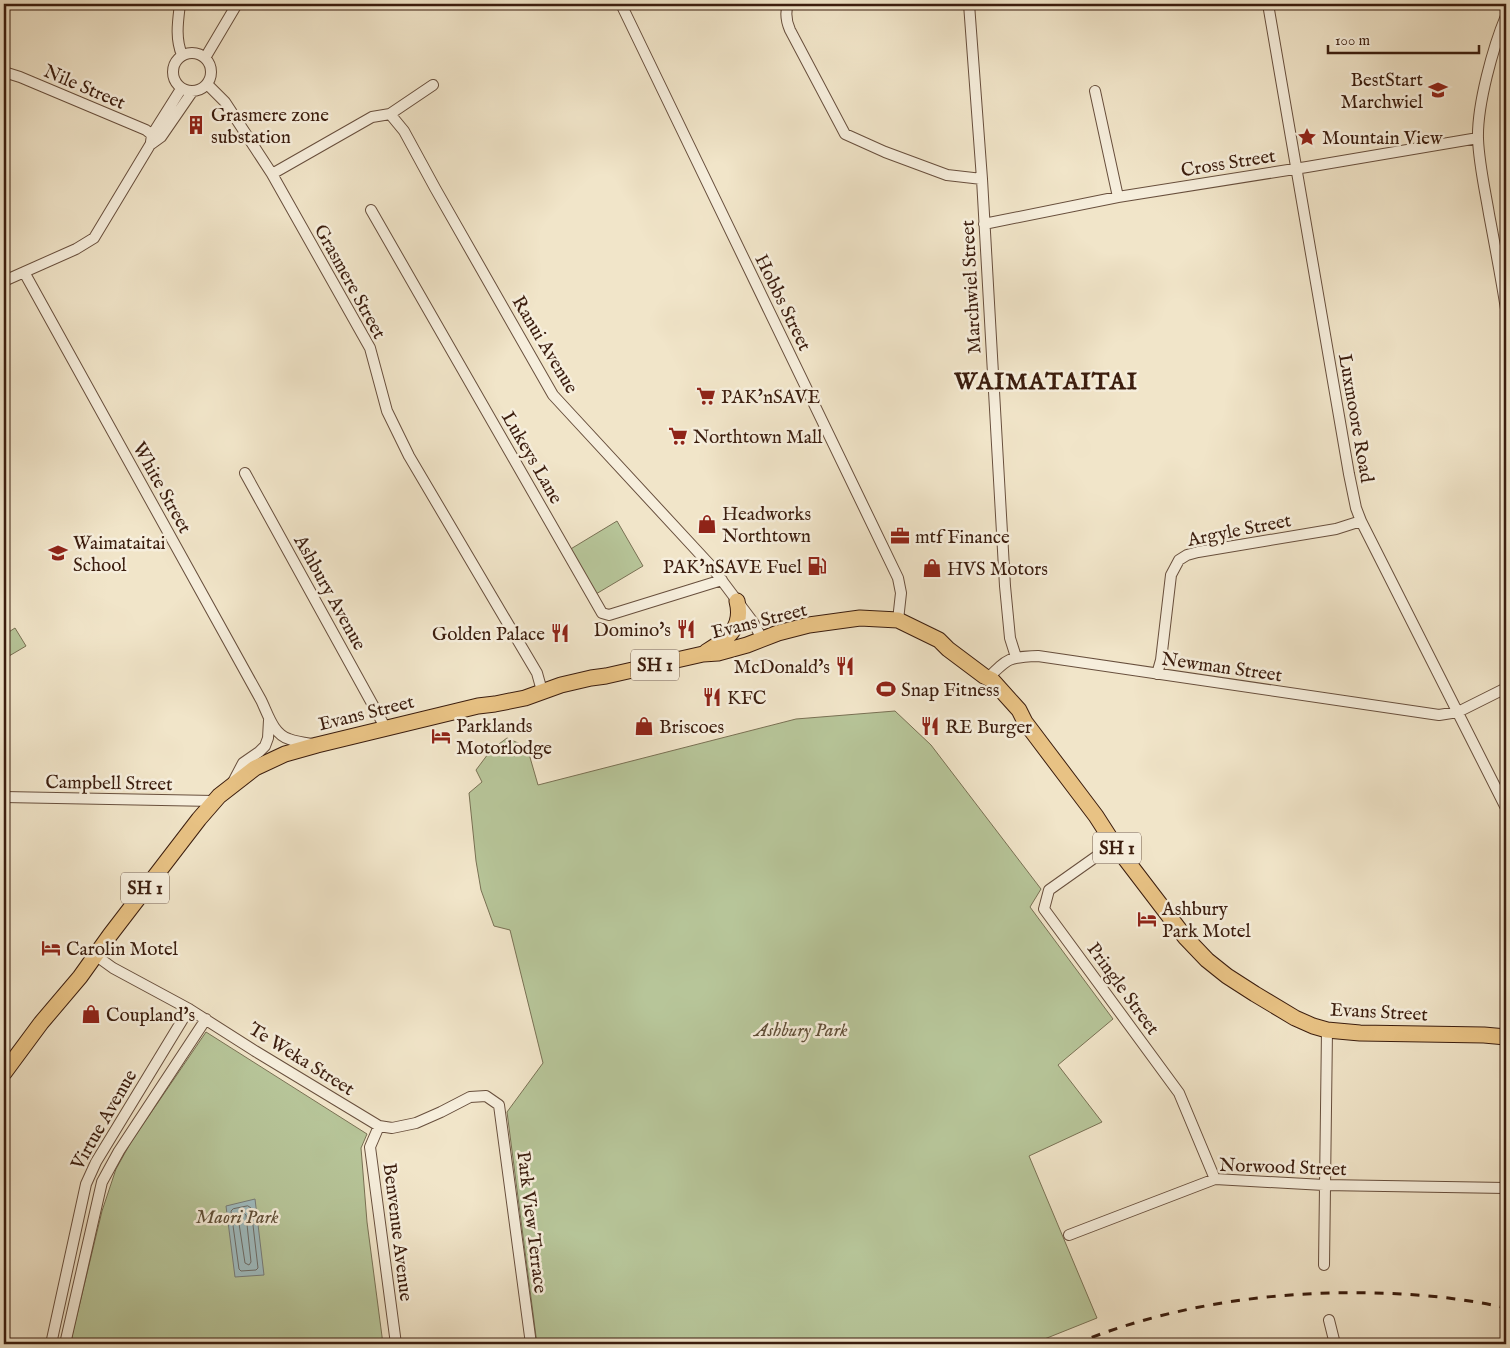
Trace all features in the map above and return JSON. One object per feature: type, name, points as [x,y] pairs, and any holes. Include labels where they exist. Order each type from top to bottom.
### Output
[{"type":"highway","points":[[703,654],[722,641],[736,627],[739,610],[737,601]]},
{"type":"highway","name":"Evans Street","points":[[4,1073],[41,1023],[80,977],[198,819],[230,787],[269,760],[317,745],[385,728],[478,706],[525,698],[561,685],[703,654],[718,653],[747,645],[778,633],[849,619],[870,618],[898,620],[939,640],[948,650],[992,680],[1019,710],[1025,722],[1096,816],[1114,844],[1176,925],[1207,960],[1226,976],[1304,1023],[1326,1030],[1360,1033],[1506,1037]]},
{"type":"street","points":[[180,4],[178,36],[182,55]]},
{"type":"street","points":[[205,58],[237,4]]},
{"type":"street","name":"Hobbs Street","points":[[621,4],[898,578],[901,593],[898,620]]},
{"type":"street","points":[[788,4],[786,11],[790,30],[845,134],[884,152],[947,176],[982,179]]},
{"type":"street","name":"Marchwiel Street","points":[[969,4],[982,179],[1005,586],[1010,638],[1016,657]]},
{"type":"street","name":"Luxmoore Road","points":[[1268,4],[1356,508],[1506,808]]},
{"type":"street","points":[[1506,16],[1486,83],[1478,138],[1506,309]]},
{"type":"street","points":[[194,53],[205,58],[208,62],[211,73],[207,84],[198,91],[192,92],[181,88],[173,78],[172,71],[174,65],[182,55],[194,53]]},
{"type":"street","name":"Nile Street","points":[[4,72],[146,130],[151,140]]},
{"type":"street","name":"Grasmere Street","points":[[207,84],[225,102],[272,174],[370,348],[387,411],[409,456],[537,673],[542,691]]},
{"type":"street","points":[[272,174],[372,117],[390,114],[433,85]]},
{"type":"street","points":[[4,281],[76,249],[94,238],[181,88]]},
{"type":"street","points":[[1095,91],[1118,196]]},
{"type":"street","points":[[151,140],[161,137],[192,92]]},
{"type":"street","name":"Ranui Avenue","points":[[390,114],[404,132],[554,395],[722,580],[753,622],[762,638]]},
{"type":"street","name":"Cross Street","points":[[984,224],[1118,196],[1478,138]]},
{"type":"street","name":"Lukeys Lane","points":[[371,210],[602,613],[609,615],[722,580]]},
{"type":"street","name":"White Street","points":[[24,272],[261,700],[269,720],[281,735],[286,738],[317,745]]},
{"type":"street","name":"Ashbury Avenue","points":[[245,473],[385,728]]},
{"type":"street","name":"Argyle Street","points":[[1157,674],[1162,660],[1171,575],[1179,560],[1187,555],[1198,552],[1336,529],[1361,520]]},
{"type":"street","name":"Newman Street","points":[[1016,657],[1038,656],[1438,714],[1458,712]]},
{"type":"street","points":[[988,678],[1003,663],[1016,657]]},
{"type":"street","points":[[1458,712],[1506,688]]},
{"type":"street","points":[[230,787],[243,763],[265,746],[268,738],[269,720]]},
{"type":"street","name":"Campbell Street","points":[[4,797],[214,802]]},
{"type":"street","name":"Pringle Street","points":[[1114,844],[1049,890],[1044,909],[1180,1093],[1215,1179]]},
{"type":"street","name":"Te Weka Street","points":[[95,955],[113,968],[206,1019],[379,1126]]},
{"type":"street","name":"Virtue Avenue","points":[[51,1344],[86,1184],[96,1162],[189,1009]]},
{"type":"street","name":"Virtue Avenue","points":[[65,1344],[102,1182],[119,1151],[206,1019]]},
{"type":"street","points":[[1324,1266],[1326,1030]]},
{"type":"street","name":"Park View Terrace","points":[[379,1126],[392,1128],[416,1123],[470,1097],[486,1096],[499,1105],[531,1344]]},
{"type":"street","name":"Benvenue Avenue","points":[[379,1126],[370,1147],[396,1344]]},
{"type":"street","name":"Norwood Street","points":[[1069,1235],[1215,1179],[1324,1185],[1506,1188]]},
{"type":"street","points":[[1328,1320],[1334,1344]]},
{"type":"green space","points":[[617,521],[643,566],[596,594],[569,550]]},
{"type":"green space","points":[[15,628],[26,646],[4,659],[4,635]]},
{"type":"green space","name":"Ashbury Park","points":[[895,711],[931,745],[1041,889],[1030,907],[1113,1019],[1058,1065],[1102,1122],[1029,1156],[1097,1318],[1032,1344],[537,1344],[507,1112],[543,1063],[510,930],[494,926],[481,890],[469,793],[482,782],[476,770],[491,750],[507,738],[527,747],[538,785],[796,719]]},
{"type":"green space","name":"Maori Park","points":[[206,1032],[367,1134],[361,1148],[367,1222],[383,1344],[70,1344],[102,1211],[116,1169],[131,1142]]},
{"type":"water","points":[[255,1199],[264,1275],[235,1277],[226,1206]]},
{"type":"railway","points":[[1075,1344],[1114,1330],[1194,1308],[1276,1296],[1318,1293],[1401,1294],[1454,1299],[1506,1308]]},
{"type":"place","name":"BestStart Marchwiel","points":[[1438,90]]},
{"type":"place","name":"Grasmere zone substation","points":[[196,125]]},
{"type":"place","name":"Mountain View","points":[[1307,137]]},
{"type":"place","name":"PAK'nSAVE","points":[[706,396]]},
{"type":"place","name":"Northtown Mall","points":[[678,436]]},
{"type":"place","name":"Headworks Northtown","points":[[707,524]]},
{"type":"place","name":"mtf Finance","points":[[900,536]]},
{"type":"place","name":"Waimataitai School","points":[[58,553]]},
{"type":"place","name":"PAK'nSAVE Fuel","points":[[817,566]]},
{"type":"place","name":"HVS Motors","points":[[932,568]]},
{"type":"place","name":"Domino's","points":[[686,629]]},
{"type":"place","name":"Golden Palace","points":[[560,633]]},
{"type":"place","name":"McDonald's","points":[[845,666]]},
{"type":"place","name":"Snap Fitness","points":[[886,689]]},
{"type":"place","name":"KFC","points":[[712,697]]},
{"type":"place","name":"Briscoes","points":[[644,726]]},
{"type":"place","name":"RE Burger","points":[[930,726]]},
{"type":"place","name":"Parklands Motorlodge","points":[[441,736]]},
{"type":"place","name":"Ashbury Park Motel","points":[[1147,919]]},
{"type":"place","name":"Carolin Motel","points":[[51,948]]},
{"type":"place","name":"Coupland's","points":[[91,1014]]},
{"type":"district","name":"WAIMATAITAI","points":[[1046,381]]}]
